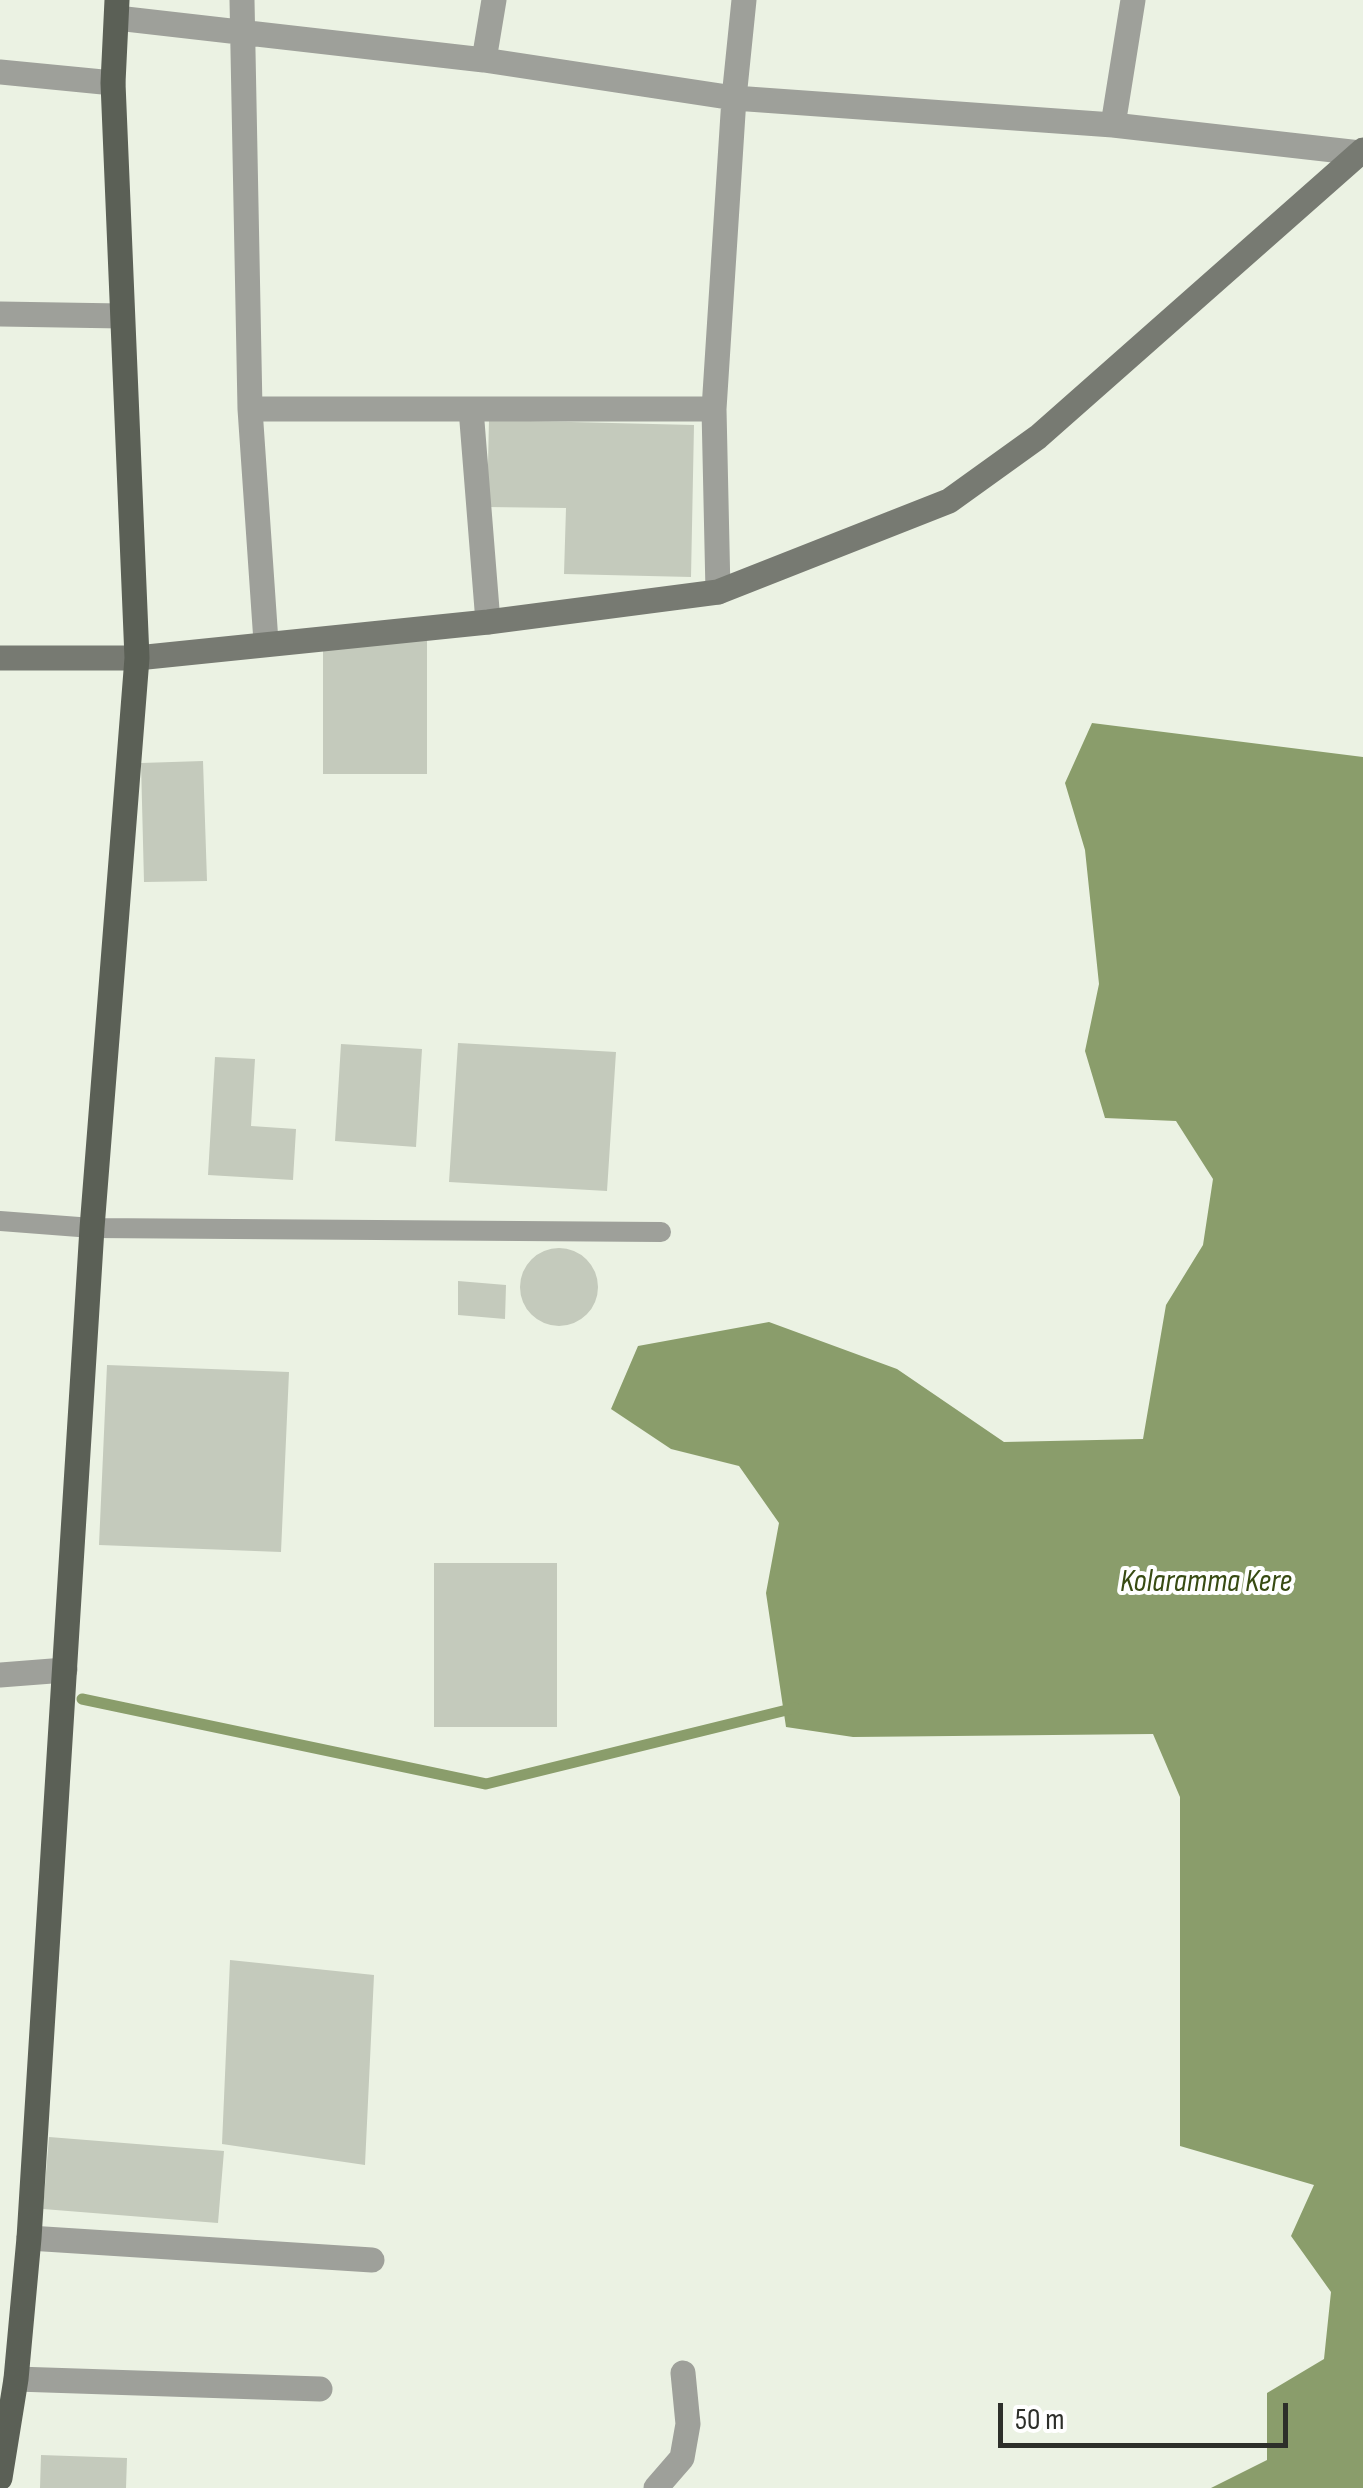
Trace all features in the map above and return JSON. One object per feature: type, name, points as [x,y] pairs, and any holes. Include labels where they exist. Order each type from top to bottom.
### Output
[{"type":"main road","points":[[0,2478],[16,2379],[29,2238],[92,1228],[138,658],[113,83],[117,9]]},
{"type":"street","points":[[242,0],[250,409],[266,642]]},
{"type":"street","points":[[484,60],[494,0]]},
{"type":"street","points":[[718,592],[714,409],[744,0]]},
{"type":"street","points":[[1113,125],[1133,0]]},
{"type":"street","points":[[117,9],[734,98],[1113,125],[1362,152]]},
{"type":"street","points":[[0,72],[113,83]]},
{"type":"street","points":[[0,658],[138,658],[488,622],[718,592],[949,501],[1038,437],[1362,152]]},
{"type":"street","points":[[0,314],[122,316]]},
{"type":"street","points":[[250,409],[714,409]]},
{"type":"street","points":[[471,409],[488,622]]},
{"type":"street","points":[[0,1675],[65,1670]]},
{"type":"street","points":[[29,2238],[372,2260]]},
{"type":"street","points":[[656,2488],[682,2458],[688,2424],[683,2373]]},
{"type":"street","points":[[16,2379],[320,2389]]},
{"type":"lane","points":[[0,1221],[92,1228],[661,1232]]},
{"type":"water","name":"Kolaramma Kere","points":[[1092,723],[1363,757],[1363,2488],[1211,2488],[1267,2460],[1267,2393],[1324,2359],[1331,2292],[1291,2236],[1314,2185],[1180,2146],[1180,1797],[1153,1734],[853,1737],[786,1727],[766,1593],[779,1523],[739,1466],[671,1449],[611,1409],[638,1346],[769,1322],[897,1369],[1004,1442],[1143,1439],[1166,1305],[1203,1245],[1213,1179],[1176,1121],[1105,1118],[1085,1051],[1099,984],[1085,850],[1065,783]]},
{"type":"building","points":[[489,420],[694,425],[691,577],[564,574],[566,508],[487,507]]},
{"type":"building","points":[[323,640],[427,640],[427,774],[323,774]]},
{"type":"building","points":[[203,761],[207,881],[144,882],[141,763]]},
{"type":"building","points":[[458,1043],[616,1052],[607,1191],[449,1182]]},
{"type":"building","points":[[341,1044],[422,1049],[416,1147],[335,1141]]},
{"type":"building","points":[[215,1057],[255,1059],[251,1126],[296,1129],[293,1180],[208,1175]]},
{"type":"building","points":[[559,1248],[574,1251],[586,1260],[595,1272],[595,1302],[586,1314],[574,1323],[559,1326],[544,1323],[532,1314],[523,1302],[520,1287],[523,1272],[532,1260],[544,1251]]},
{"type":"building","points":[[458,1281],[506,1285],[505,1319],[458,1315]]},
{"type":"building","points":[[107,1365],[289,1372],[281,1552],[99,1545]]},
{"type":"building","points":[[434,1563],[557,1563],[557,1727],[434,1727]]},
{"type":"building","points":[[230,1960],[374,1975],[365,2165],[222,2144]]},
{"type":"building","points":[[49,2137],[224,2151],[218,2223],[43,2209]]},
{"type":"building","points":[[41,2455],[127,2458],[126,2488],[40,2488]]},
{"type":"waterway","points":[[82,1699],[486,1784],[795,1708]]}]
